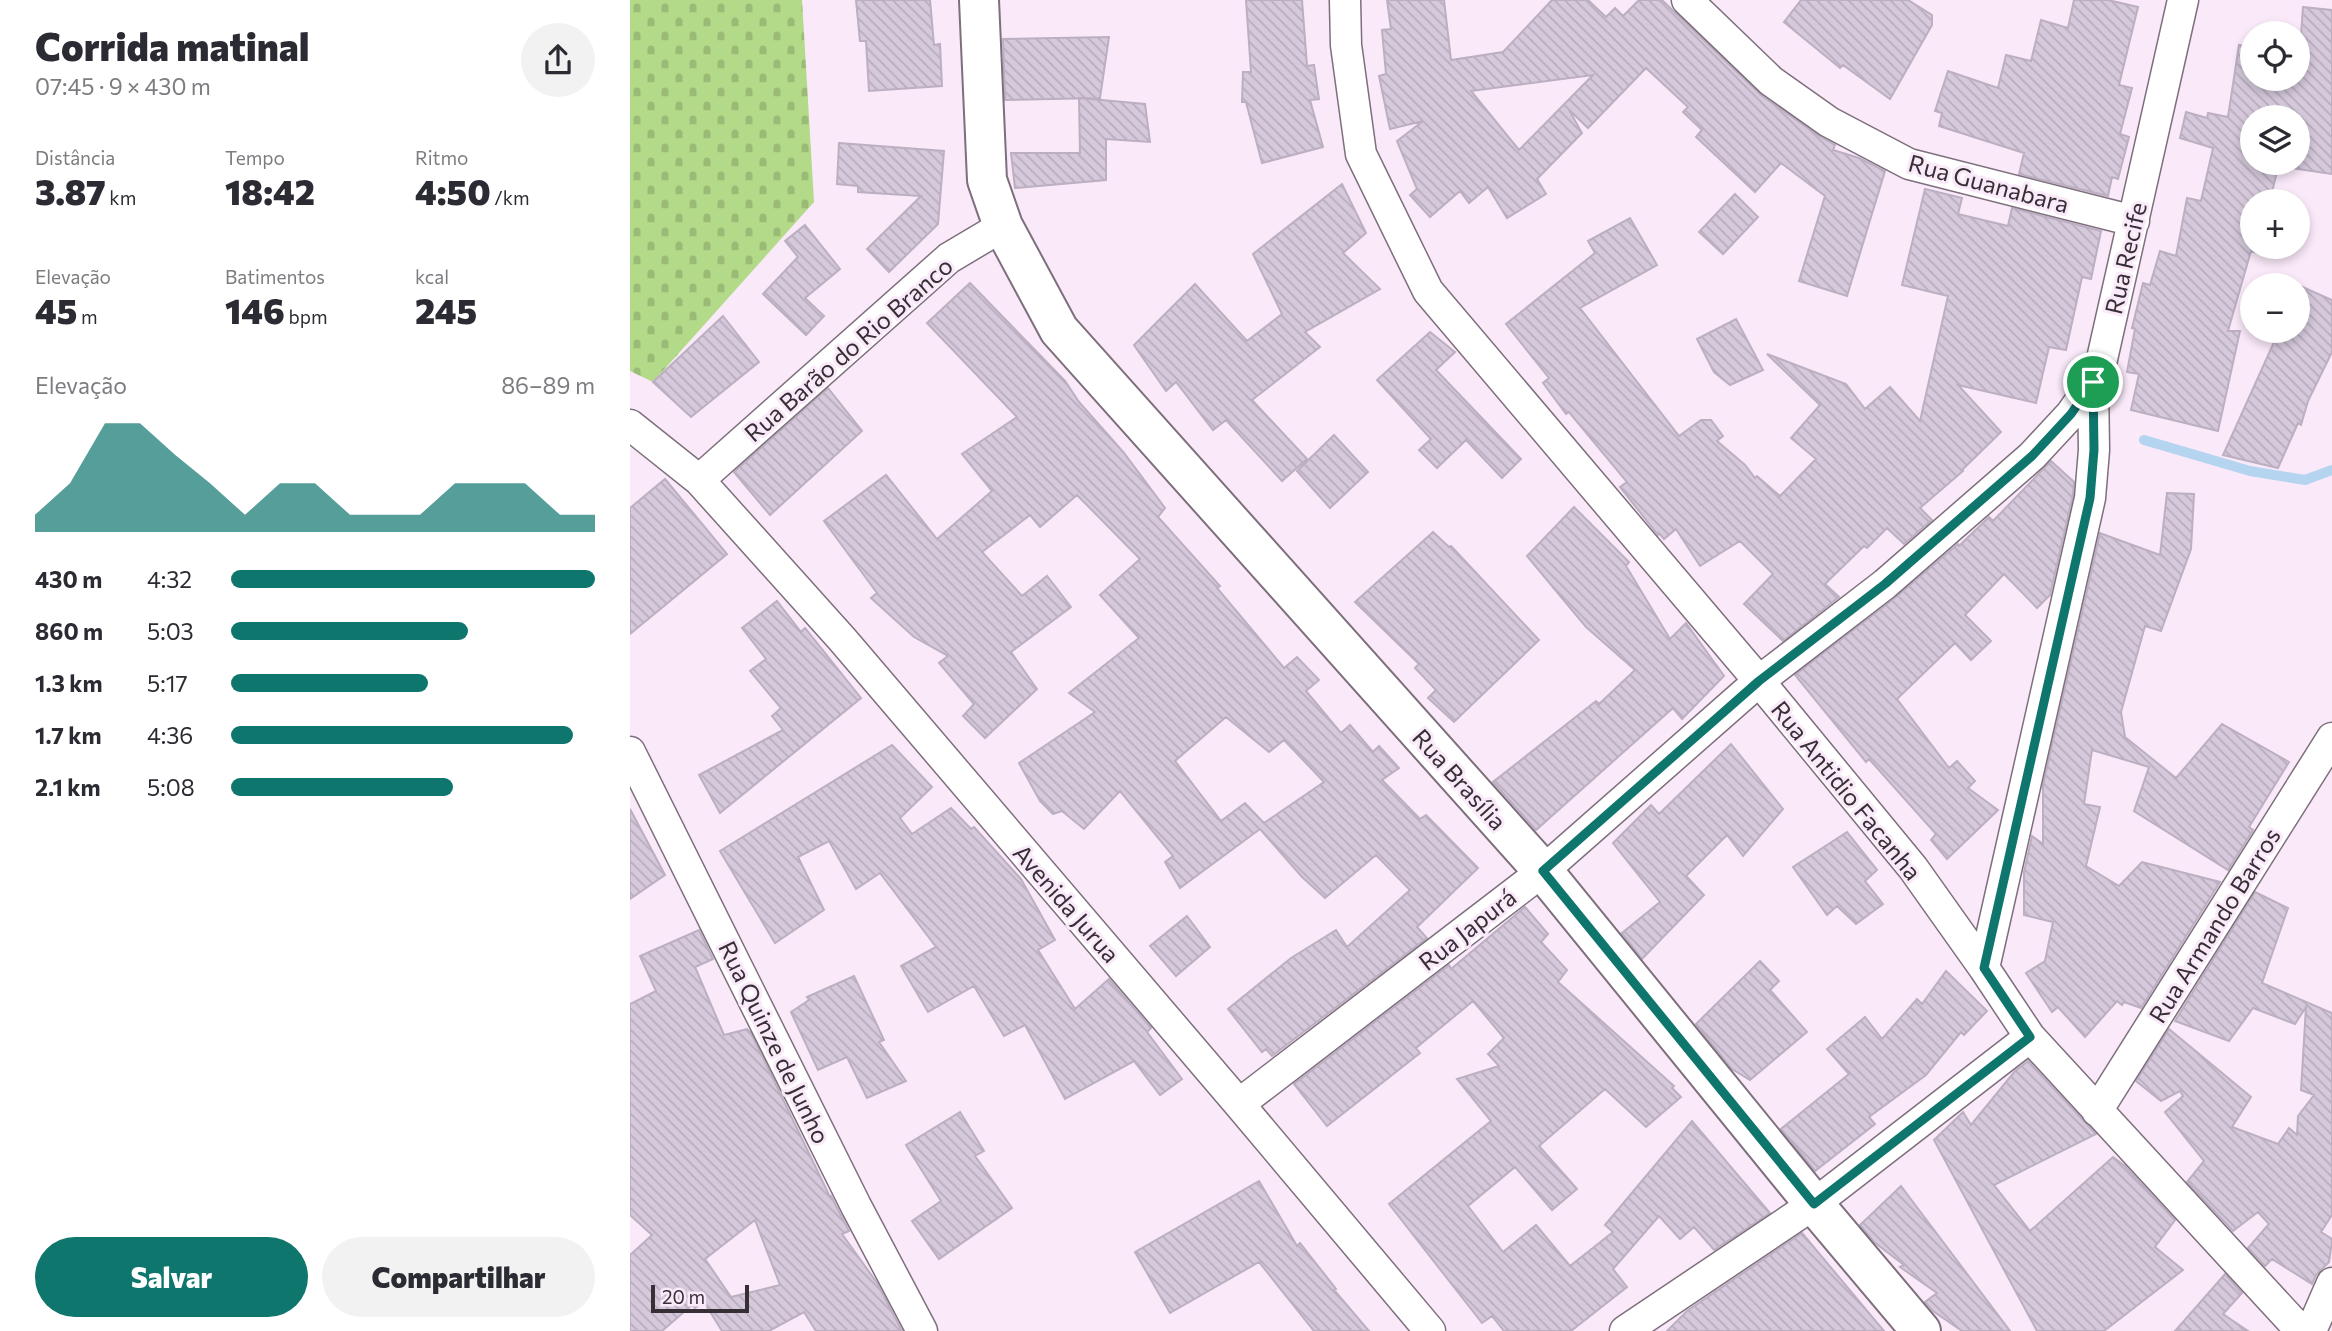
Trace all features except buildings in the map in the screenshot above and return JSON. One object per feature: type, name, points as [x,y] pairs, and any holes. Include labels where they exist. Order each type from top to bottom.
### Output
[{"type":"street","name":"Rua Brasília","points":[[979,0],[987,180],[1003,226],[1059,330],[1543,871],[1921,1331]]},
{"type":"street","name":"Rua Antidio Facanha","points":[[1345,0],[1346,46],[1361,154],[1429,291],[1759,681],[1913,869],[2030,1037],[2301,1331]]},
{"type":"street","name":"Rua Guanabara","points":[[1687,0],[1771,81],[1829,122],[1909,164],[2134,221]]},
{"type":"street","name":"Rua Recife","points":[[1984,968],[2090,498],[2094,450],[2093,382],[2102,359],[2183,0]]},
{"type":"street","name":"Rua Barão do Rio Branco","points":[[699,480],[949,258],[1003,226]]},
{"type":"street","name":"Rua Japurá","points":[[1240,1104],[1543,871],[1759,681],[1885,584],[2032,456],[2071,414],[2093,382]]},
{"type":"street","name":"Avenida Jurua","points":[[632,430],[699,480],[842,639],[1240,1104],[1430,1331]]},
{"type":"street","name":"Rua Armando Barros","points":[[2097,1111],[2332,738]]},
{"type":"street","name":"Rua Quinze de Junho","points":[[630,752],[856,1206],[922,1331]]},
{"type":"street","points":[[1625,1331],[1814,1204],[2030,1037]]},
{"type":"street","points":[[2311,1331],[2332,1283]]},
{"type":"green space","points":[[630,0],[802,0],[814,202],[653,382],[630,371]]},
{"type":"waterway","points":[[2144,440],[2250,471],[2305,480],[2332,470]]},
{"type":"route","points":[[2093,382],[2094,450],[2090,498],[1984,968],[2030,1037],[1814,1204],[1543,871],[1759,681],[1885,584],[2032,456],[2071,414],[2093,382]]}]
